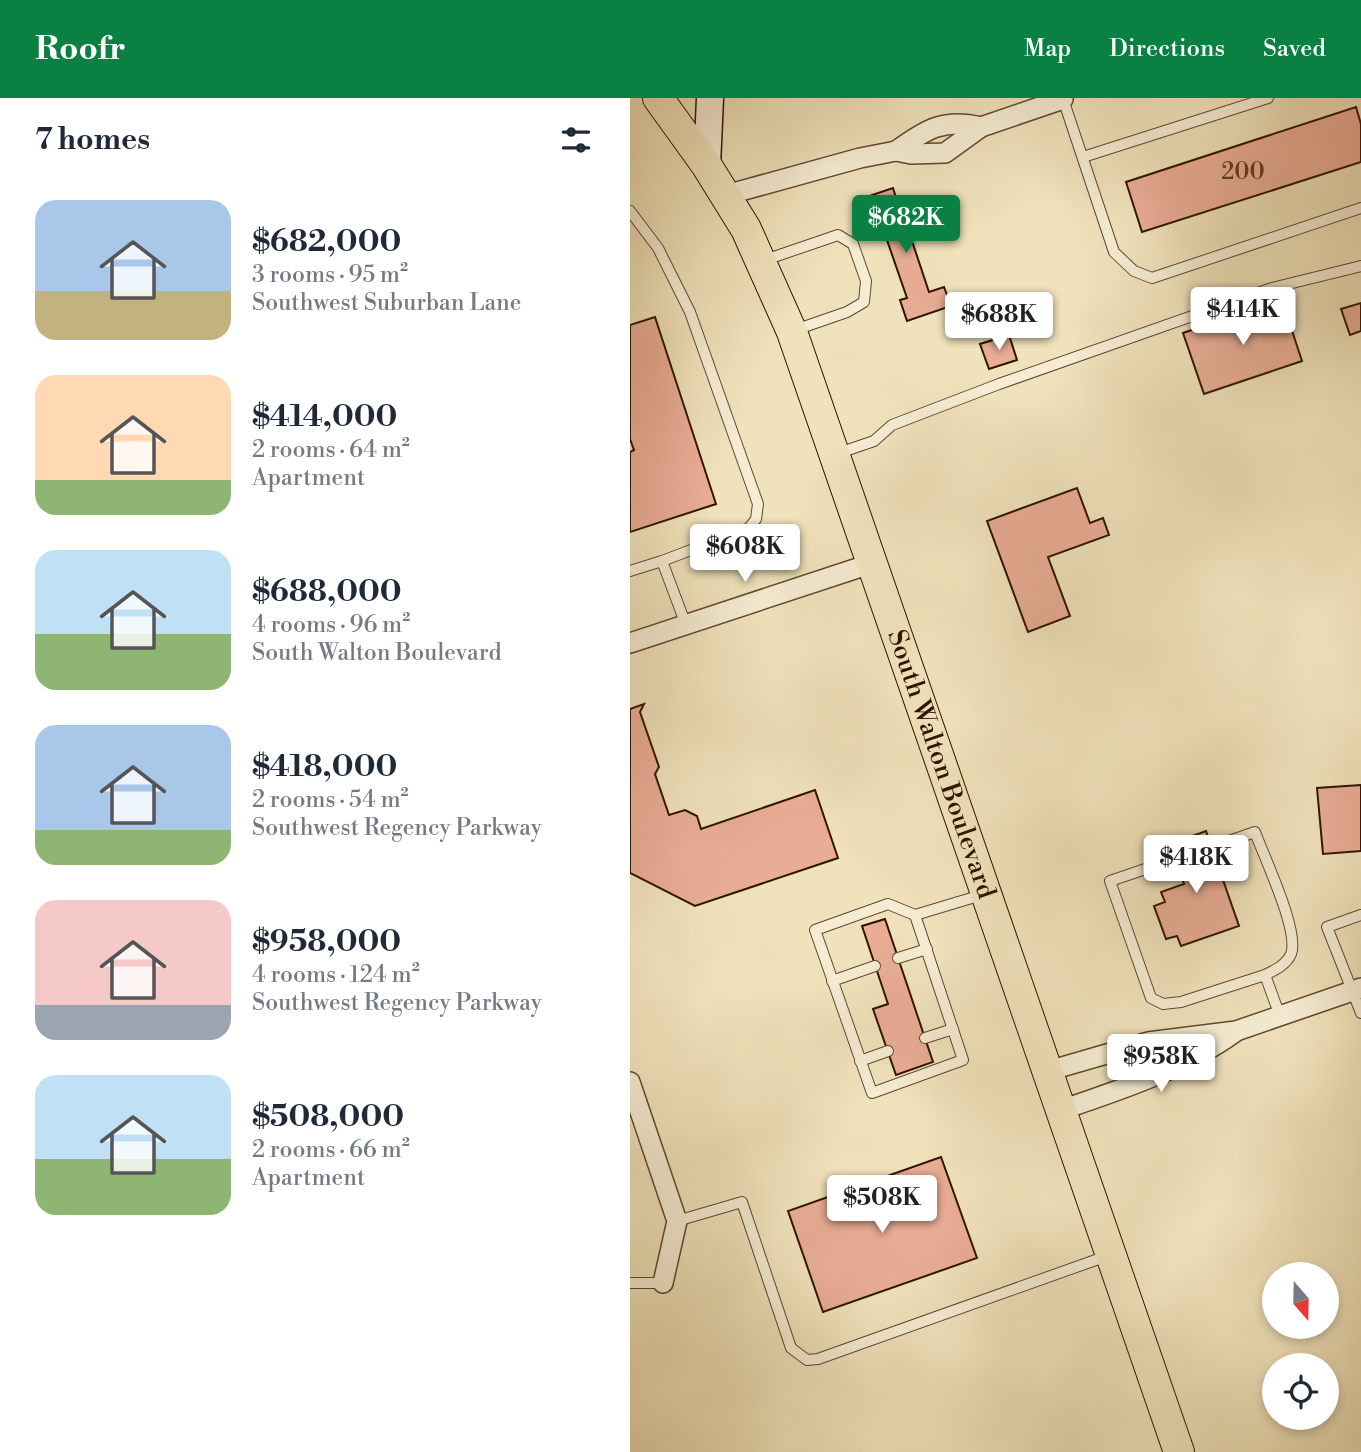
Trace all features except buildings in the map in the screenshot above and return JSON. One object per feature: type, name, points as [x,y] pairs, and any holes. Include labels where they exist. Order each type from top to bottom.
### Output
[{"type":"main road","name":"South Walton Boulevard","points":[[658,98],[707,166],[746,229],[792,332],[1178,1452]]},
{"type":"street","points":[[707,166],[710,98]]},
{"type":"street","points":[[726,195],[860,158],[897,151],[911,154],[944,153],[981,127],[1063,100]]},
{"type":"street","points":[[897,151],[936,126],[961,122],[981,127]]},
{"type":"street","points":[[630,643],[873,563]]},
{"type":"street","points":[[1048,1071],[1148,1042],[1236,1031],[1357,990]]},
{"type":"street","points":[[1061,1110],[1175,1066],[1217,1045],[1236,1031]]},
{"type":"street","points":[[630,1082],[677,1221],[663,1283]]},
{"type":"lane","points":[[1083,157],[1268,98]]},
{"type":"lane","points":[[1063,100],[1114,252],[1134,271],[1152,278],[1361,208]]},
{"type":"lane","points":[[630,211],[658,248],[690,312],[758,504],[756,519],[749,528],[630,571]]},
{"type":"lane","points":[[761,261],[838,235],[853,244],[866,281],[864,302],[847,312],[792,332]]},
{"type":"lane","points":[[835,455],[874,440],[892,425],[999,384],[1272,288],[1361,266]]},
{"type":"lane","points":[[662,561],[686,625]]},
{"type":"lane","points":[[1175,859],[1110,881],[1152,998],[1163,1004],[1181,1002],[1265,975],[1279,968],[1291,954],[1293,935],[1255,832],[1212,847]]},
{"type":"lane","points":[[915,915],[963,1060],[872,1093],[815,930],[888,904],[915,915],[987,894]]},
{"type":"lane","points":[[1361,915],[1327,927],[1357,990],[1361,1013]]},
{"type":"lane","points":[[898,958],[927,948]]},
{"type":"lane","points":[[832,981],[875,966]]},
{"type":"lane","points":[[1265,975],[1280,1016]]},
{"type":"lane","points":[[925,1038],[953,1028]]},
{"type":"lane","points":[[860,1061],[888,1051]]},
{"type":"lane","points":[[677,1221],[743,1202],[790,1348],[807,1360],[817,1359],[1110,1255]]},
{"type":"lane","points":[[630,1283],[663,1283]]}]
